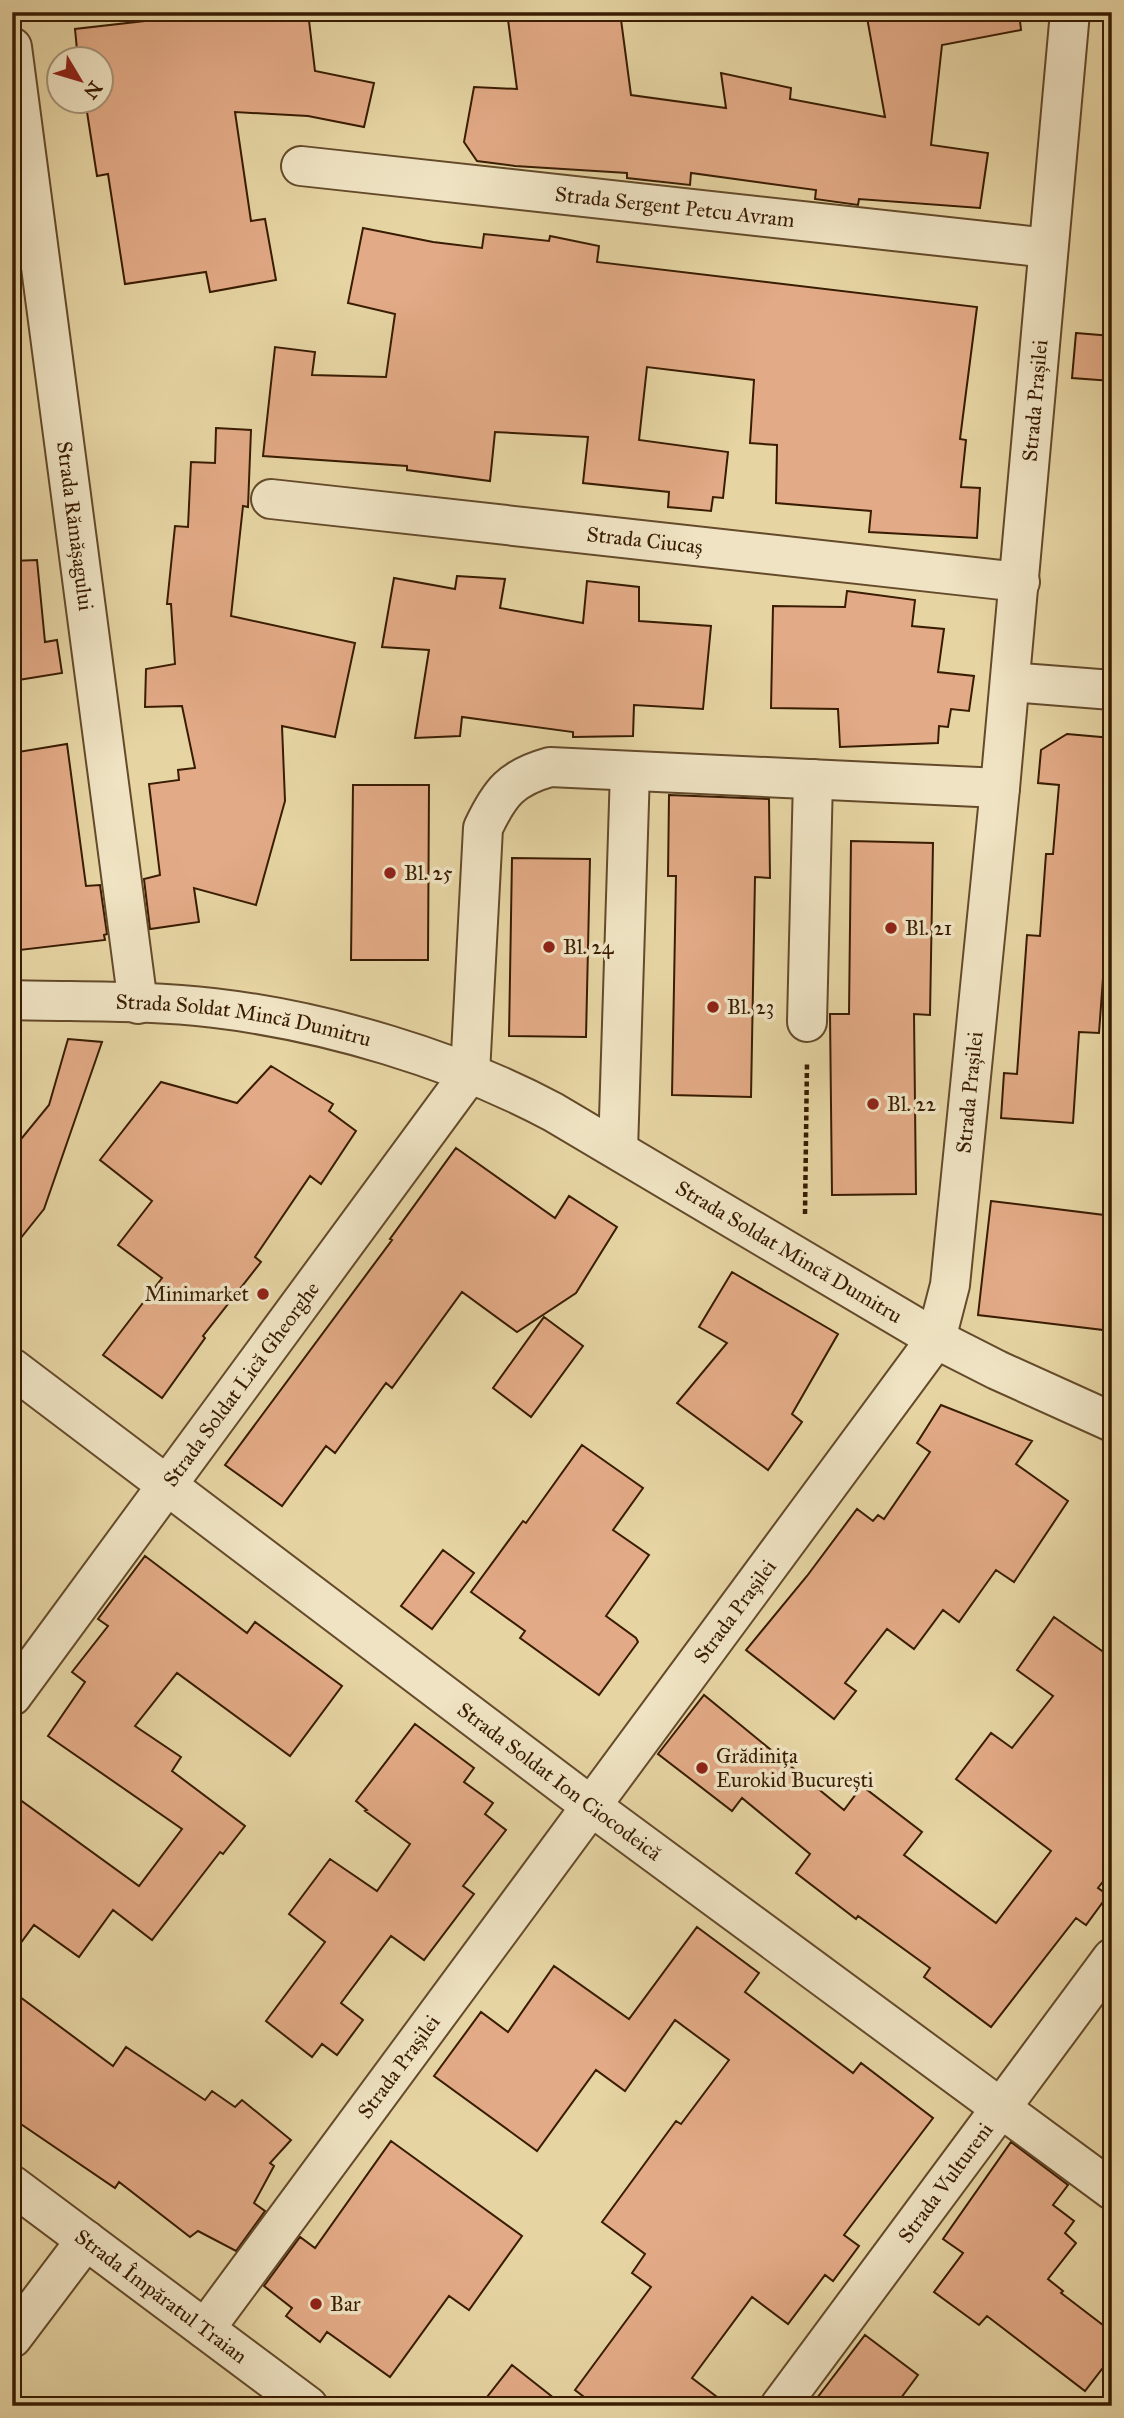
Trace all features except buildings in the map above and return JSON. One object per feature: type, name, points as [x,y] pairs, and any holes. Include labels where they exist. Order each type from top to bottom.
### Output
[{"type":"street","name":"Strada Prașilei","points":[[205,2329],[936,1339],[950,1285],[1020,582],[1070,12]]},
{"type":"street","name":"Strada Rămășagului","points":[[12,47],[138,1004]]},
{"type":"street","name":"Strada Sergent Petcu Avram","points":[[301,166],[1048,248]]},
{"type":"street","name":"Strada Ciucaș","points":[[271,499],[1020,582]]},
{"type":"street","points":[[1010,682],[1112,690]]},
{"type":"street","points":[[470,1073],[483,828],[494,805],[510,786],[527,774],[550,767],[1000,788]]},
{"type":"street","points":[[618,1150],[630,771]]},
{"type":"street","points":[[807,1022],[813,779]]},
{"type":"street","name":"Strada Soldat Mincă Dumitru","points":[[12,1000],[214,1008],[292,1021],[382,1044],[470,1073],[518,1093],[618,1150],[936,1339],[1112,1422]]},
{"type":"street","name":"Strada Soldat Lică Gheorghe","points":[[12,1696],[470,1073]]},
{"type":"street","name":"Strada Soldat Ion Ciocodeică","points":[[12,1368],[591,1806],[1112,2190]]},
{"type":"street","name":"Strada Vultureni","points":[[780,2406],[1112,1958]]},
{"type":"street","name":"Strada Împăratul Traian","points":[[12,2185],[308,2406]]},
{"type":"street","points":[[12,2338],[86,2240]]},
{"type":"path","points":[[804,1261],[807,1022]]},
{"type":"place","name":"Bl. 25","points":[[390,873]]},
{"type":"place","name":"Bl. 21","points":[[891,928]]},
{"type":"place","name":"Bl. 24","points":[[549,947]]},
{"type":"place","name":"Bl. 23","points":[[713,1007]]},
{"type":"place","name":"Bl. 22","points":[[873,1104]]},
{"type":"place","name":"Minimarket","points":[[263,1294]]},
{"type":"place","name":"Grădinița Eurokid București","points":[[702,1768]]},
{"type":"place","name":"Bar","points":[[316,2304]]}]
